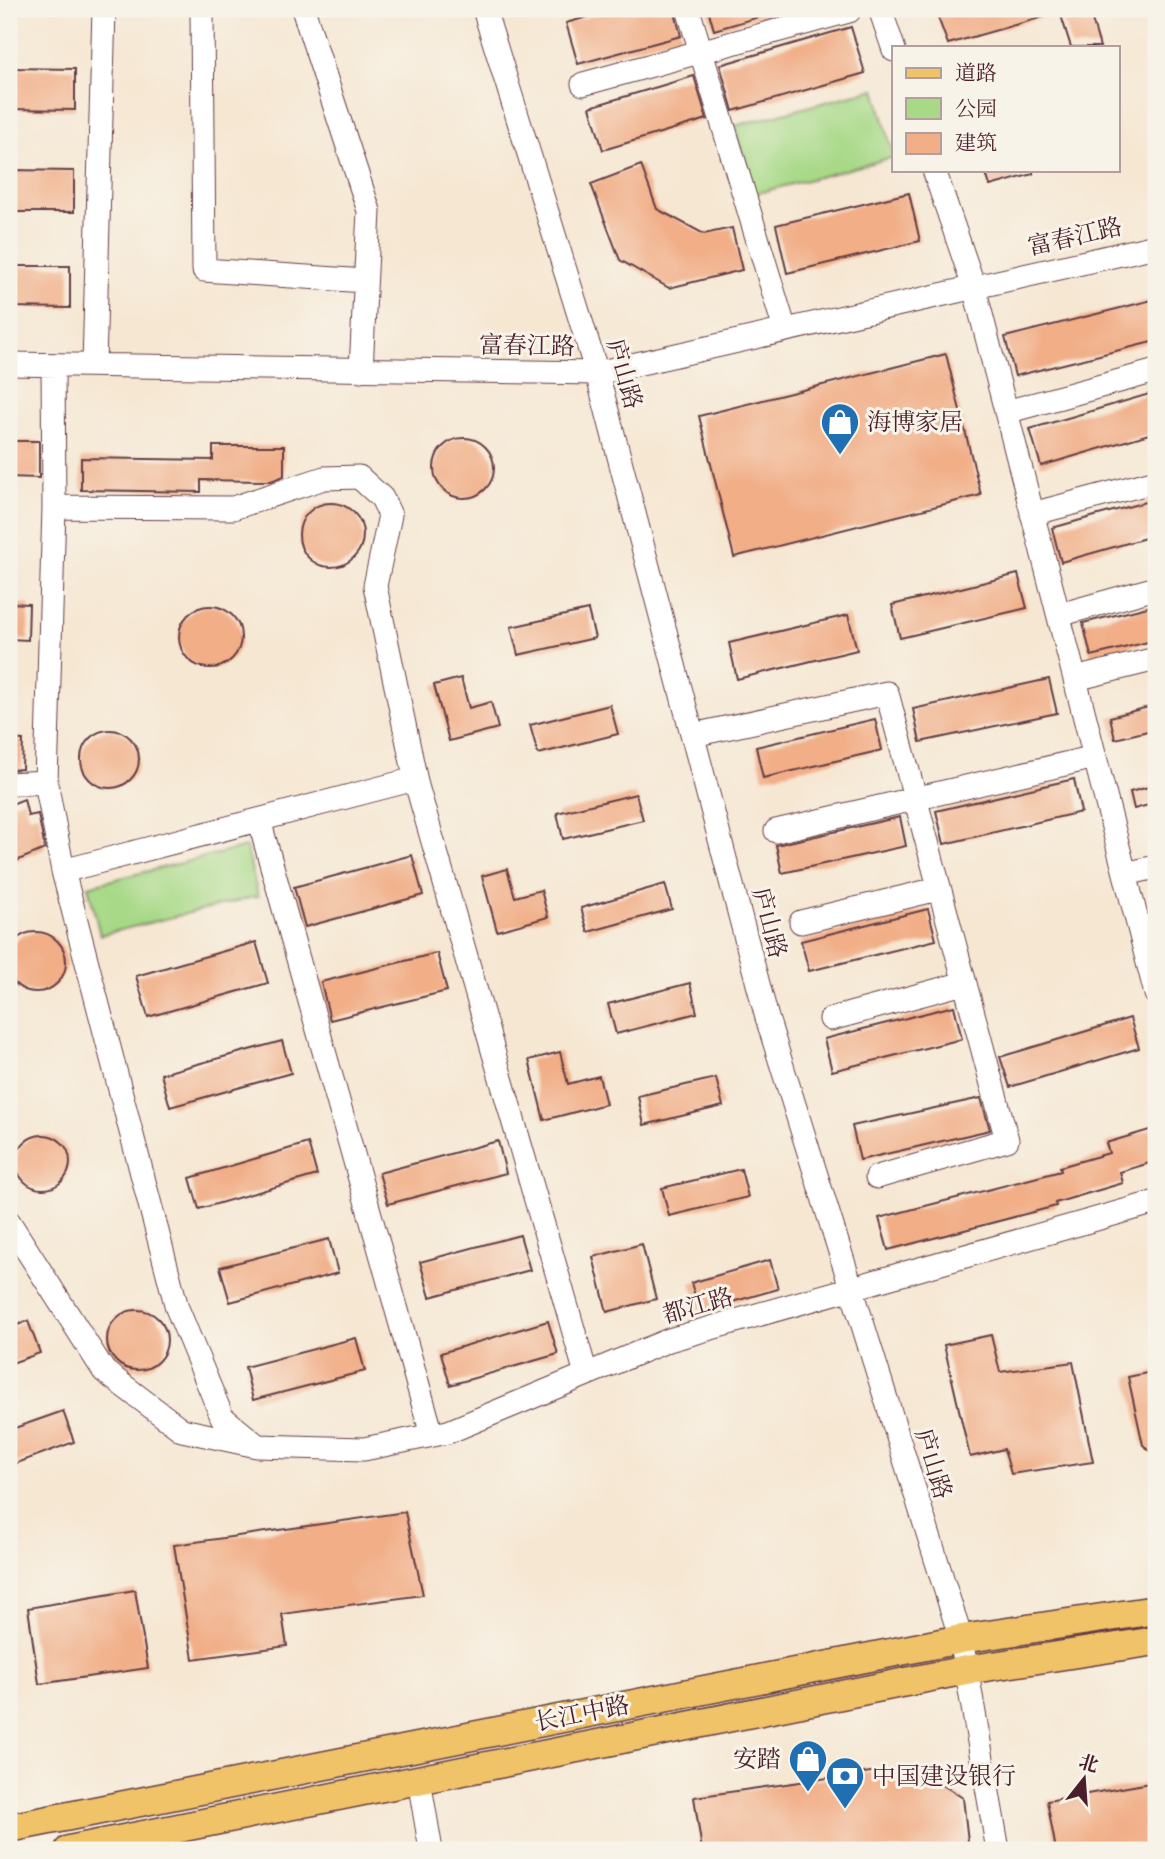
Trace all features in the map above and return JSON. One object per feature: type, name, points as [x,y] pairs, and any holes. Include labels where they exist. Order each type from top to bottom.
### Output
[{"type":"main road","name":"长江中路","points":[[13,1828],[961,1639],[1156,1610]]},
{"type":"main road","name":"长江中路","points":[[69,1850],[966,1670],[1156,1641]]},
{"type":"street","points":[[94,365],[104,9]]},
{"type":"street","points":[[202,9],[204,270],[365,281]]},
{"type":"street","points":[[303,9],[369,211],[361,370]]},
{"type":"street","name":"庐山路","points":[[484,9],[597,373],[767,1017],[961,1639],[998,1850]]},
{"type":"street","points":[[688,9],[785,330]]},
{"type":"street","points":[[880,9],[893,46]]},
{"type":"street","points":[[583,84],[849,11]]},
{"type":"street","points":[[935,172],[974,287],[1156,994]]},
{"type":"street","name":"富春江路","points":[[9,364],[597,373],[1156,246]]},
{"type":"street","points":[[53,365],[54,507],[46,782],[63,872],[177,1308],[222,1417],[257,1446]]},
{"type":"street","points":[[1006,412],[1156,371]]},
{"type":"street","points":[[54,507],[233,508],[324,478],[359,477],[382,498],[390,515],[376,586],[415,779],[586,1374]]},
{"type":"street","points":[[1032,513],[1156,481]]},
{"type":"street","points":[[1059,615],[1156,587]]},
{"type":"street","points":[[1075,679],[1156,659]]},
{"type":"street","points":[[693,735],[887,693],[1007,1140],[877,1177]]},
{"type":"street","points":[[776,831],[1095,757]]},
{"type":"street","points":[[63,872],[415,779]]},
{"type":"street","points":[[9,784],[46,782]]},
{"type":"street","points":[[259,820],[432,1435]]},
{"type":"street","points":[[1125,874],[1156,867]]},
{"type":"street","points":[[801,922],[939,889]]},
{"type":"street","points":[[831,1019],[964,983]]},
{"type":"street","name":"都江路","points":[[9,1222],[104,1371],[182,1430],[257,1446],[364,1449],[448,1432],[669,1340],[852,1291],[1156,1202]]},
{"type":"street","points":[[419,1780],[431,1850]]},
{"type":"green space","points":[[875,89],[892,158],[754,194],[735,126]]},
{"type":"green space","points":[[246,847],[258,896],[100,935],[88,886]]},
{"type":"building","points":[[616,9],[674,9],[681,36],[578,64],[566,23]]},
{"type":"building","points":[[708,9],[773,9],[773,13],[714,30]]},
{"type":"building","points":[[961,9],[1056,9],[1057,13],[948,44],[937,15]]},
{"type":"building","points":[[1059,9],[1089,9],[1100,46],[1071,46]]},
{"type":"building","points":[[851,27],[865,73],[733,111],[720,65]]},
{"type":"building","points":[[9,68],[75,69],[75,110],[9,109]]},
{"type":"building","points":[[694,76],[707,119],[603,150],[590,107]]},
{"type":"building","points":[[641,165],[657,209],[704,234],[732,228],[742,270],[669,288],[620,260],[591,184]]},
{"type":"building","points":[[9,170],[74,171],[74,212],[9,212]]},
{"type":"building","points":[[986,172],[1033,172],[1033,174],[990,186]]},
{"type":"building","points":[[909,193],[920,241],[787,273],[776,225]]},
{"type":"building","points":[[9,266],[70,266],[70,308],[9,307]]},
{"type":"building","points":[[1156,299],[1156,341],[1015,376],[1005,337]]},
{"type":"building","name":"海博家居","points":[[946,354],[981,495],[734,557],[699,416]]},
{"type":"building","points":[[1156,392],[1156,432],[1041,466],[1030,429]]},
{"type":"building","points":[[464,438],[485,447],[494,468],[485,489],[464,498],[443,489],[434,468],[443,447]]},
{"type":"building","points":[[9,441],[39,441],[39,478],[9,477]]},
{"type":"building","points":[[213,446],[284,446],[284,476],[271,481],[201,480],[201,492],[81,490],[81,458],[213,460]]},
{"type":"building","points":[[1156,499],[1156,535],[1061,562],[1052,528]]},
{"type":"building","points":[[331,503],[354,512],[363,535],[354,558],[331,567],[308,558],[299,535],[308,512]]},
{"type":"building","points":[[1018,574],[1027,608],[900,638],[892,605]]},
{"type":"building","points":[[9,603],[29,604],[28,640],[9,639]]},
{"type":"building","points":[[1156,605],[1156,640],[1091,656],[1083,623]]},
{"type":"building","points":[[204,606],[216,606],[232,615],[239,625],[239,649],[232,659],[216,668],[204,668],[193,663],[184,654],[179,643],[179,631],[184,620],[193,611]]},
{"type":"building","points":[[588,610],[595,638],[518,655],[511,627]]},
{"type":"building","points":[[848,615],[857,650],[737,679],[729,643]]},
{"type":"building","points":[[461,678],[469,708],[491,702],[498,728],[449,741],[434,685]]},
{"type":"building","points":[[1049,679],[1057,713],[920,742],[913,709]]},
{"type":"building","points":[[610,705],[618,734],[538,754],[530,725]]},
{"type":"building","points":[[1156,705],[1156,729],[1115,739],[1110,717]]},
{"type":"building","points":[[875,719],[882,750],[763,778],[756,747]]},
{"type":"building","points":[[110,730],[121,732],[134,743],[139,759],[137,770],[126,783],[110,788],[99,786],[86,775],[81,759],[83,748],[94,735]]},
{"type":"building","points":[[9,739],[23,740],[22,769],[9,770]]},
{"type":"building","points":[[1074,779],[1081,812],[944,844],[936,811]]},
{"type":"building","points":[[1156,785],[1156,803],[1134,809],[1130,792]]},
{"type":"building","points":[[636,794],[643,820],[563,839],[557,813]]},
{"type":"building","points":[[24,799],[28,816],[38,814],[45,849],[9,864],[9,805]]},
{"type":"building","points":[[900,817],[906,846],[782,873],[776,845]]},
{"type":"building","points":[[412,855],[423,895],[305,927],[294,887]]},
{"type":"building","points":[[507,869],[515,897],[541,890],[548,917],[497,931],[482,876]]},
{"type":"building","points":[[665,884],[672,909],[588,932],[581,908]]},
{"type":"building","points":[[928,909],[936,940],[809,971],[801,941]]},
{"type":"building","points":[[36,932],[53,937],[61,945],[66,962],[61,979],[53,987],[36,992],[19,987],[11,979],[6,962],[11,945],[19,937]]},
{"type":"building","points":[[256,942],[268,983],[148,1017],[136,976]]},
{"type":"building","points":[[437,953],[447,991],[330,1020],[321,982]]},
{"type":"building","points":[[690,983],[697,1013],[616,1034],[608,1004]]},
{"type":"building","points":[[954,1006],[962,1039],[832,1071],[824,1039]]},
{"type":"building","points":[[1130,1018],[1139,1048],[1010,1087],[1000,1057]]},
{"type":"building","points":[[282,1041],[291,1073],[170,1107],[161,1074]]},
{"type":"building","points":[[560,1052],[568,1084],[599,1076],[606,1104],[544,1120],[529,1060]]},
{"type":"building","points":[[716,1078],[723,1106],[644,1125],[638,1096]]},
{"type":"building","points":[[981,1098],[990,1130],[860,1160],[852,1126]]},
{"type":"building","points":[[1156,1128],[1156,1161],[1120,1172],[1123,1183],[1055,1203],[1056,1206],[888,1250],[879,1218],[1061,1171],[1060,1167],[1109,1153],[1106,1143]]},
{"type":"building","points":[[43,1135],[62,1143],[70,1162],[62,1181],[43,1189],[24,1181],[16,1162],[24,1143]]},
{"type":"building","points":[[498,1141],[506,1173],[388,1204],[379,1173]]},
{"type":"building","points":[[308,1143],[317,1175],[199,1209],[190,1178]]},
{"type":"building","points":[[741,1169],[748,1197],[669,1216],[662,1188]]},
{"type":"building","points":[[520,1235],[530,1270],[430,1297],[420,1262]]},
{"type":"building","points":[[329,1239],[338,1273],[230,1302],[220,1267]]},
{"type":"building","points":[[642,1244],[656,1299],[607,1312],[593,1257]]},
{"type":"building","points":[[770,1260],[778,1289],[700,1311],[691,1283]]},
{"type":"building","points":[[131,1310],[143,1310],[162,1323],[167,1340],[165,1352],[154,1365],[143,1370],[131,1370],[112,1357],[107,1346],[107,1334],[120,1315]]},
{"type":"building","points":[[28,1321],[40,1353],[9,1364],[9,1328]]},
{"type":"building","points":[[548,1321],[558,1354],[450,1385],[441,1353]]},
{"type":"building","points":[[991,1335],[1000,1372],[1073,1362],[1093,1462],[1011,1474],[1004,1449],[970,1457],[944,1345]]},
{"type":"building","points":[[356,1338],[365,1371],[253,1400],[245,1367]]},
{"type":"building","points":[[1156,1371],[1156,1455],[1143,1445],[1128,1377]]},
{"type":"building","points":[[63,1411],[74,1442],[9,1466],[9,1430]]},
{"type":"building","points":[[405,1512],[423,1595],[282,1614],[287,1646],[193,1659],[174,1545]]},
{"type":"building","points":[[135,1590],[148,1668],[39,1684],[28,1608]]},
{"type":"building","points":[[913,1766],[963,1798],[969,1850],[702,1850],[694,1797]]},
{"type":"building","points":[[1156,1782],[1156,1850],[1056,1850],[1047,1801]]},
{"type":"place","name":"海博家居","points":[[840,456]]},
{"type":"place","name":"安踏","points":[[808,1793]]},
{"type":"place","name":"中国建设银行","points":[[845,1810]]}]
